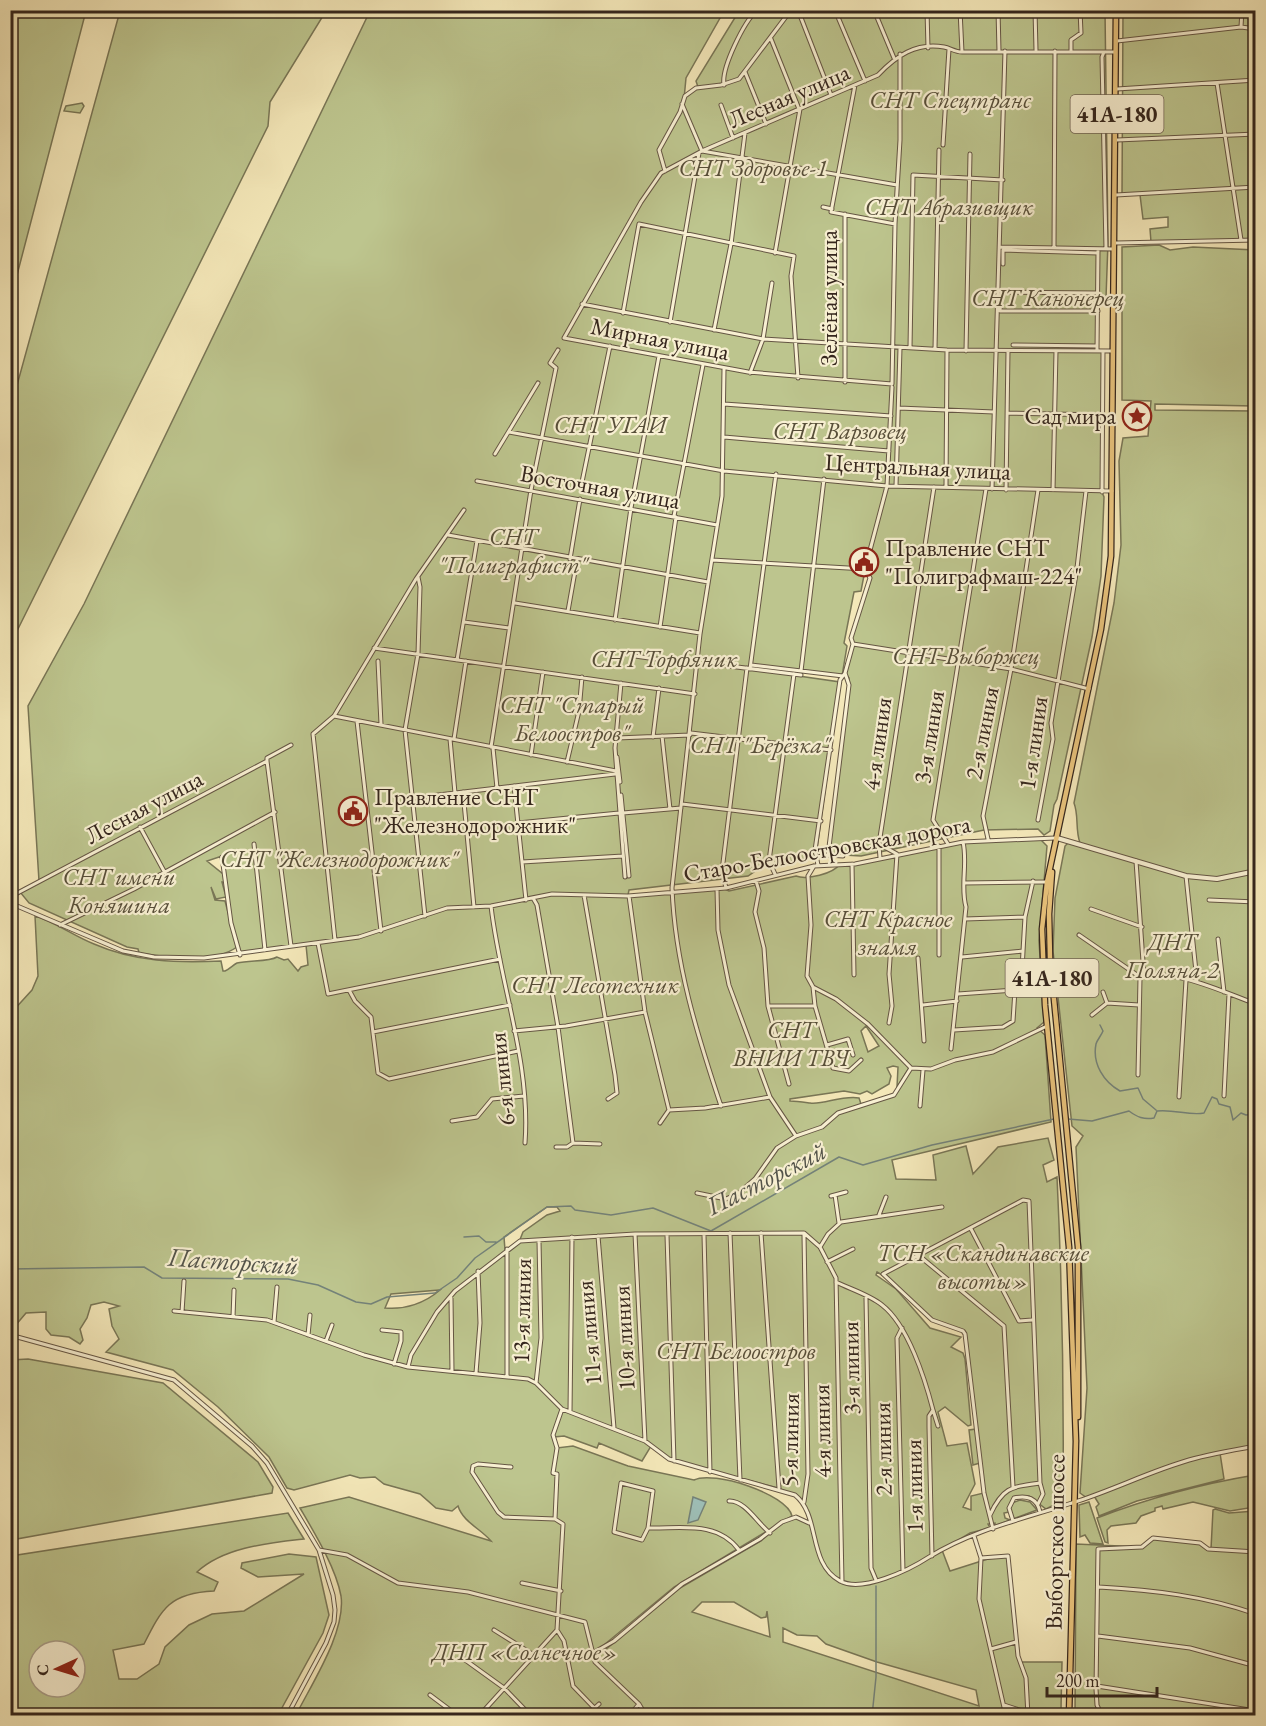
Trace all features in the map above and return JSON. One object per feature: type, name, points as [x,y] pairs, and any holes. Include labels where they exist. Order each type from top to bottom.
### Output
[{"type":"main road","name":"41А-180","points":[[1047,1026],[1042,937],[1047,882],[1101,629],[1111,556],[1117,140],[1116,10]]},
{"type":"main road","name":"Выборгское шоссе","points":[[1053,854],[1049,936],[1079,1283],[1079,1400],[1069,1716]]},
{"type":"main road","name":"Выборгское шоссе","points":[[1047,1026],[1069,1247],[1076,1442]]},
{"type":"street","points":[[724,85],[724,69],[748,22],[757,10]]},
{"type":"street","points":[[664,171],[659,150],[687,93],[699,87],[734,82],[745,72],[791,10]]},
{"type":"street","points":[[798,10],[831,95]]},
{"type":"street","points":[[835,10],[865,81]]},
{"type":"street","points":[[874,10],[894,58]]},
{"type":"street","points":[[927,10],[928,48]]},
{"type":"street","points":[[960,10],[962,52]]},
{"type":"street","points":[[998,10],[999,51]]},
{"type":"street","points":[[1035,10],[1036,51]]},
{"type":"street","points":[[1071,51],[1071,40],[1080,35],[1080,10]]},
{"type":"street","points":[[1241,27],[1242,10]]},
{"type":"street","points":[[1117,41],[1241,27],[1256,29]]},
{"type":"street","points":[[771,39],[799,109],[775,253]]},
{"type":"street","name":"Лесная улица","points":[[564,338],[641,202],[664,171],[700,152],[878,75],[894,58],[908,50],[928,48],[962,52],[1117,52]]},
{"type":"street","points":[[943,146],[949,49]]},
{"type":"street","points":[[992,489],[1003,180],[1005,51]]},
{"type":"street","points":[[1054,247],[1055,51]]},
{"type":"street","points":[[1104,52],[1101,57],[1106,249]]},
{"type":"street","points":[[861,1060],[853,1069],[846,1071],[836,1070],[832,1066],[814,1006],[813,987],[807,976],[806,966],[811,925],[808,876],[816,866],[843,677],[853,644],[851,638],[870,578],[865,569],[887,486],[892,385],[900,54]]},
{"type":"street","points":[[745,72],[766,124]]},
{"type":"street","points":[[1117,89],[1256,80]]},
{"type":"street","points":[[1217,83],[1241,240]]},
{"type":"street","points":[[832,210],[855,85]]},
{"type":"street","points":[[670,321],[700,152],[682,104]]},
{"type":"street","points":[[721,105],[734,138]]},
{"type":"street","points":[[714,330],[731,244],[745,133]]},
{"type":"street","points":[[1117,140],[1256,134]]},
{"type":"street","points":[[935,350],[939,150]]},
{"type":"street","points":[[700,152],[897,185]]},
{"type":"street","points":[[966,351],[970,154]]},
{"type":"street","points":[[910,348],[913,175],[1003,180]]},
{"type":"street","points":[[1116,195],[1256,187]]},
{"type":"street","points":[[823,207],[895,224]]},
{"type":"street","name":"Зелёная улица","points":[[845,214],[845,382]]},
{"type":"street","points":[[622,313],[639,224],[794,256],[791,276],[798,378]]},
{"type":"street","points":[[1003,264],[1003,250],[1098,251],[1116,246],[1256,240]]},
{"type":"street","points":[[1000,247],[1054,247],[1098,251]]},
{"type":"street","points":[[1097,351],[1098,251]]},
{"type":"street","points":[[750,373],[763,339],[772,283]]},
{"type":"street","points":[[999,292],[1098,293]]},
{"type":"street","points":[[999,292],[1000,311],[1098,311]]},
{"type":"street","points":[[582,304],[763,339],[935,350],[1114,351]]},
{"type":"street","name":"Мирная улица","points":[[564,338],[750,373],[892,385]]},
{"type":"street","points":[[1013,345],[1097,346]]},
{"type":"street","points":[[582,482],[610,346]]},
{"type":"street","points":[[896,486],[900,348]]},
{"type":"street","points":[[497,788],[492,747],[502,667],[515,603],[531,490],[556,368],[550,363],[558,350]]},
{"type":"street","points":[[946,487],[947,350]]},
{"type":"street","points":[[1006,489],[1008,351]]},
{"type":"street","points":[[1053,490],[1056,351]]},
{"type":"street","points":[[1102,492],[1103,351]]},
{"type":"street","points":[[615,620],[639,457],[659,356]]},
{"type":"street","points":[[660,627],[683,465],[703,365]]},
{"type":"street","points":[[721,1106],[693,1020],[674,926],[672,892],[700,634],[724,471],[724,369]]},
{"type":"street","points":[[495,454],[538,383]]},
{"type":"street","points":[[724,404],[891,417]]},
{"type":"street","points":[[899,408],[994,412]]},
{"type":"street","points":[[1007,412],[1102,415]]},
{"type":"street","name":"Центральная улица","points":[[509,432],[724,471],[887,486],[1113,492]]},
{"type":"street","points":[[723,437],[889,451]]},
{"type":"street","points":[[726,888],[722,871],[738,739],[776,474]]},
{"type":"street","points":[[801,673],[824,479]]},
{"type":"street","name":"Восточная улица","points":[[477,481],[717,525]]},
{"type":"street","name":"4-я линия","points":[[880,858],[879,845],[907,651],[934,487]]},
{"type":"street","name":"3-я линия","points":[[948,844],[933,820],[986,489]]},
{"type":"street","name":"2-я линия","points":[[988,839],[983,816],[1011,669],[1038,490]]},
{"type":"street","name":"1-я линия","points":[[1038,820],[1053,743],[1051,723],[1079,558],[1086,491]]},
{"type":"street","points":[[570,559],[580,499]]},
{"type":"street","points":[[335,940],[313,734],[334,716],[418,577],[464,510]]},
{"type":"street","points":[[448,535],[570,559],[708,582]]},
{"type":"street","points":[[457,660],[477,541]]},
{"type":"street","points":[[568,612],[577,560]]},
{"type":"street","points":[[712,560],[865,569]]},
{"type":"street","points":[[418,577],[420,587],[418,654],[405,730],[425,916]]},
{"type":"street","points":[[515,603],[700,634]]},
{"type":"street","points":[[464,622],[510,628]]},
{"type":"street","points":[[853,644],[1011,669],[1089,689]]},
{"type":"street","points":[[374,648],[695,694]]},
{"type":"street","points":[[635,656],[698,664]]},
{"type":"street","points":[[378,661],[381,724]]},
{"type":"street","points":[[455,793],[452,739],[466,661]]},
{"type":"street","points":[[705,663],[843,677],[849,685],[828,855]]},
{"type":"street","points":[[749,667],[801,673]]},
{"type":"street","points":[[531,755],[543,672]]},
{"type":"street","points":[[775,874],[769,861],[794,674]]},
{"type":"street","points":[[567,762],[579,711],[582,677]]},
{"type":"street","points":[[621,683],[616,772],[621,813],[627,877],[623,856],[621,813],[621,795]]},
{"type":"street","points":[[653,737],[659,688]]},
{"type":"street","points":[[334,716],[616,772]]},
{"type":"street","points":[[357,721],[381,931]]},
{"type":"street","points":[[617,738],[690,734],[831,750]]},
{"type":"street","points":[[662,736],[670,809]]},
{"type":"street","name":"Лесная улица","points":[[10,897],[267,761],[267,758],[291,745]]},
{"type":"street","points":[[617,757],[616,772],[620,782]]},
{"type":"street","points":[[267,761],[291,946]]},
{"type":"street","points":[[412,798],[616,772]]},
{"type":"street","points":[[514,786],[526,900]]},
{"type":"street","points":[[463,792],[474,907]]},
{"type":"street","points":[[518,823],[682,806],[821,821]]},
{"type":"street","points":[[60,925],[165,873],[275,812]]},
{"type":"street","points":[[140,827],[165,873]]},
{"type":"street","points":[[1057,838],[1186,876],[1217,879],[1256,871]]},
{"type":"street","name":"Старо-Белоостровская дорога","points":[[10,903],[33,911],[105,945],[140,955],[176,959],[240,955],[335,940],[381,931],[447,908],[491,906],[552,894],[628,896],[726,888],[775,874],[816,866],[852,864],[948,844],[988,839],[1057,838]]},
{"type":"street","points":[[951,1049],[965,919],[966,860],[963,842]]},
{"type":"street","points":[[254,844],[266,950]]},
{"type":"street","points":[[879,845],[897,854],[889,974],[892,1006],[889,1023]]},
{"type":"street","points":[[939,846],[939,955]]},
{"type":"street","points":[[522,862],[623,856]]},
{"type":"street","points":[[816,857],[843,856]]},
{"type":"street","points":[[222,857],[231,922],[240,955]]},
{"type":"street","points":[[1136,861],[1142,927],[1138,1075]]},
{"type":"street","points":[[852,864],[854,975]]},
{"type":"street","points":[[1186,876],[1197,981]]},
{"type":"street","points":[[756,881],[759,891],[755,919],[764,948],[768,1006],[789,1084]]},
{"type":"street","points":[[1021,986],[1025,917],[1033,881]]},
{"type":"street","points":[[964,883],[1047,882]]},
{"type":"street","points":[[717,889],[722,954],[737,1012],[770,1097],[796,1136]]},
{"type":"street","points":[[584,895],[617,1093],[608,1099]]},
{"type":"street","points":[[628,896],[645,1012],[669,1110],[660,1123]]},
{"type":"street","points":[[533,898],[537,905],[558,1025],[573,1143]]},
{"type":"street","points":[[1209,900],[1256,902]]},
{"type":"street","name":"6-я линия","points":[[491,906],[518,1051],[524,1096],[525,1143]]},
{"type":"street","points":[[1091,909],[1142,927]]},
{"type":"street","points":[[965,919],[1025,917]]},
{"type":"street","points":[[1079,935],[1142,977],[1197,981],[1256,1004]]},
{"type":"street","points":[[1218,939],[1226,993],[1224,1096]]},
{"type":"street","points":[[318,943],[326,992],[349,990],[500,959]]},
{"type":"street","points":[[962,957],[1023,951]]},
{"type":"street","points":[[918,958],[924,1041]]},
{"type":"street","points":[[1179,1097],[1186,980]]},
{"type":"street","points":[[958,994],[1015,990],[1021,986],[1044,984]]},
{"type":"street","points":[[813,987],[836,999],[868,1024],[911,1068],[922,1070],[998,1051],[1047,1026]]},
{"type":"street","points":[[349,990],[355,1001],[371,1017],[378,1073],[388,1078],[518,1051]]},
{"type":"street","points":[[814,993],[818,990]]},
{"type":"street","points":[[954,1030],[1003,1027],[1011,1023],[1015,990]]},
{"type":"street","points":[[1102,992],[1107,1003]]},
{"type":"street","points":[[923,1006],[957,1001]]},
{"type":"street","points":[[1092,1015],[1107,1003],[1139,1005]]},
{"type":"street","points":[[373,1032],[510,1005]]},
{"type":"street","points":[[768,1006],[814,1006]]},
{"type":"street","points":[[514,1031],[645,1012]]},
{"type":"street","points":[[827,1045],[848,1039],[853,1054]]},
{"type":"street","points":[[697,1193],[726,1199],[739,1193],[755,1179],[777,1148],[796,1136],[818,1130],[838,1113],[897,1094],[911,1068]]},
{"type":"street","points":[[920,1106],[922,1070]]},
{"type":"street","points":[[452,1121],[479,1116],[492,1099],[524,1096]]},
{"type":"street","points":[[669,1110],[721,1106],[770,1097]]},
{"type":"street","points":[[556,1147],[567,1147],[573,1143],[600,1144]]},
{"type":"street","points":[[839,1223],[833,1195],[846,1192]]},
{"type":"street","points":[[879,1215],[886,1197]]},
{"type":"street","points":[[993,1529],[984,1493],[965,1334],[963,1330],[932,1320],[884,1276],[884,1271],[1023,1200],[1029,1201],[1032,1320],[1040,1483],[1043,1494],[1038,1504],[1040,1512]]},
{"type":"street","points":[[408,1367],[411,1355],[437,1312],[450,1297],[478,1271],[520,1241],[635,1234],[704,1235],[761,1232],[804,1233],[820,1247],[839,1223],[942,1207]]},
{"type":"street","points":[[971,1228],[1019,1321],[1032,1320]]},
{"type":"street","points":[[761,1232],[779,1488]]},
{"type":"street","points":[[730,1233],[740,1480]]},
{"type":"street","name":"5-я линия","points":[[804,1233],[808,1474],[804,1502]]},
{"type":"street","name":"10-я линия","points":[[635,1234],[645,1441]]},
{"type":"street","points":[[667,1234],[674,1461]]},
{"type":"street","points":[[704,1235],[710,1472]]},
{"type":"street","name":"11-я линия","points":[[598,1236],[614,1428]]},
{"type":"street","points":[[570,1412],[572,1237]]},
{"type":"street","name":"13-я линия","points":[[536,1383],[541,1338],[539,1240]]},
{"type":"street","name":"4-я линия","points":[[820,1247],[836,1282],[842,1582]]},
{"type":"street","points":[[507,1249],[507,1377]]},
{"type":"street","points":[[827,1262],[853,1249]]},
{"type":"street","points":[[917,1254],[1004,1326],[1013,1487]]},
{"type":"street","points":[[476,1373],[480,1323],[478,1271]]},
{"type":"street","points":[[182,1312],[184,1281]]},
{"type":"street","points":[[836,1282],[883,1305],[902,1327],[938,1426]]},
{"type":"street","points":[[274,1322],[277,1287]]},
{"type":"street","points":[[233,1317],[234,1290]]},
{"type":"street","points":[[450,1297],[452,1371]]},
{"type":"street","name":"3-я линия","points":[[866,1297],[871,1568],[876,1580]]},
{"type":"street","points":[[174,1311],[274,1322],[408,1367],[528,1379],[536,1383],[562,1409],[645,1441],[674,1461],[740,1480],[779,1488],[795,1495],[804,1502],[823,1564],[842,1582],[859,1585],[903,1571],[956,1541],[1012,1521],[1074,1502],[1188,1460],[1256,1446]]},
{"type":"street","points":[[308,1335],[310,1315]]},
{"type":"street","points":[[326,1341],[332,1325]]},
{"type":"street","name":"2-я линия","points":[[902,1327],[897,1338],[903,1571]]},
{"type":"street","points":[[382,1330],[401,1332],[401,1341],[394,1364]]},
{"type":"street","points":[[10,1335],[174,1380],[252,1446],[267,1463],[319,1550],[333,1595],[334,1622],[314,1667],[287,1716]]},
{"type":"street","points":[[555,1520],[556,1474],[554,1473],[557,1448],[553,1435],[562,1409]]},
{"type":"street","name":"1-я линия","points":[[932,1556],[929,1416],[933,1410]]},
{"type":"street","points":[[479,1716],[557,1630],[560,1614],[563,1524],[555,1520],[504,1517],[498,1512],[472,1472],[473,1466],[478,1464],[511,1467]]},
{"type":"street","points":[[621,1482],[653,1491],[648,1528],[642,1539],[614,1532],[621,1482]]},
{"type":"street","points":[[990,1515],[1002,1494],[1013,1487],[1040,1483]]},
{"type":"street","points":[[1012,1521],[1009,1508],[1014,1498],[1025,1496],[1038,1504]]},
{"type":"street","points":[[729,1501],[737,1502],[748,1510],[770,1533]]},
{"type":"street","points":[[592,1654],[614,1641],[682,1584],[770,1533],[782,1522],[796,1517],[810,1524]]},
{"type":"street","points":[[648,1528],[685,1525],[702,1528],[731,1542],[739,1550]]},
{"type":"street","points":[[974,1536],[981,1558],[979,1599],[1006,1716]]},
{"type":"street","points":[[1102,1716],[1097,1706],[1096,1686],[1100,1548],[1142,1547],[1153,1538],[1161,1538],[1200,1543],[1208,1550],[1256,1552]]},
{"type":"street","points":[[319,1550],[347,1555],[398,1583],[468,1592],[585,1622],[595,1662],[639,1704],[646,1716]]},
{"type":"street","points":[[981,1558],[1008,1556],[1016,1642],[1026,1678],[1028,1714],[1004,1705]]},
{"type":"street","points":[[522,1583],[561,1591]]},
{"type":"street","points":[[1099,1587],[1153,1590],[1227,1604],[1256,1614]]},
{"type":"street","points":[[494,1630],[534,1655]]},
{"type":"street","points":[[557,1630],[564,1641],[573,1686],[602,1716]]},
{"type":"street","points":[[1098,1636],[1190,1648],[1256,1666]]},
{"type":"street","points":[[992,1648],[1016,1642]]},
{"type":"street","points":[[461,1657],[504,1688],[531,1716]]},
{"type":"street","points":[[1096,1686],[1256,1711]]},
{"type":"street","points":[[430,1695],[458,1716]]},
{"type":"street","points":[[586,1716],[598,1704]]},
{"type":"street","points":[[628,1716],[639,1704]]},
{"type":"green space","points":[[10,11],[86,11],[11,298]]},
{"type":"green space","points":[[120,11],[326,11],[270,102],[268,126],[11,643],[11,407]]},
{"type":"green space","points":[[370,11],[724,11],[686,78],[684,99],[698,87],[696,81],[739,11],[1105,11],[1108,242],[1106,298],[1098,298],[1097,351],[1102,351],[1102,492],[1104,497],[1101,576],[1092,637],[1050,831],[1044,835],[1038,829],[984,830],[861,856],[828,854],[848,693],[849,678],[846,674],[852,646],[851,638],[870,578],[865,570],[861,591],[854,592],[844,643],[847,646],[842,676],[751,664],[750,669],[840,682],[816,856],[760,868],[748,876],[629,890],[628,895],[722,888],[729,891],[796,876],[819,875],[832,871],[840,864],[855,864],[962,842],[1040,839],[1047,846],[1039,941],[1044,1022],[1037,1028],[1045,1035],[1051,1122],[892,1160],[896,1179],[936,1180],[933,1155],[966,1146],[973,1174],[998,1147],[1048,1138],[1054,1160],[1043,1165],[1047,1182],[1057,1177],[1059,1217],[1063,1495],[1060,1502],[1046,1509],[1029,1496],[1014,1497],[1010,1503],[1009,1512],[1004,1513],[1005,1518],[1010,1520],[995,1526],[995,1523],[988,1524],[990,1528],[970,1533],[942,1550],[950,1571],[994,1557],[1008,1556],[1020,1662],[1062,1662],[1061,1709],[1042,1709],[1042,1716],[296,1715],[333,1641],[341,1610],[341,1596],[334,1574],[324,1550],[300,1508],[349,1497],[491,1541],[468,1521],[458,1506],[452,1511],[436,1508],[420,1494],[384,1484],[375,1477],[360,1478],[350,1475],[294,1490],[287,1488],[269,1457],[218,1407],[173,1370],[106,1352],[119,1339],[112,1326],[109,1309],[119,1306],[104,1302],[91,1305],[80,1329],[83,1340],[80,1344],[69,1337],[51,1335],[46,1329],[46,1312],[26,1313],[15,1326],[11,1326],[11,1013],[32,990],[38,976],[35,916],[109,950],[141,958],[188,962],[221,961],[223,971],[237,963],[277,957],[288,959],[298,971],[301,967],[308,965],[306,945],[240,953],[231,923],[222,856],[207,861],[223,874],[225,882],[222,882],[226,897],[216,899],[211,887],[215,900],[225,901],[237,947],[215,956],[190,958],[139,953],[138,949],[127,947],[29,903],[20,892],[39,881],[28,706],[84,604]],"holes":[[[866,1026],[879,1046],[868,1052],[861,1031]],[[898,1067],[897,1087],[909,1068],[900,1086],[892,1095],[861,1104],[859,1098],[853,1097],[815,1103],[790,1101],[790,1099],[844,1091],[860,1094],[867,1091],[872,1094],[889,1084],[891,1076],[887,1068]],[[547,1207],[557,1207],[560,1211],[547,1215],[523,1232],[519,1242],[505,1250],[504,1237]],[[877,1272],[932,1320],[962,1331],[967,1339],[976,1429],[969,1430],[973,1465],[980,1463],[984,1493],[971,1496],[971,1510],[963,1507],[975,1484],[967,1443],[947,1446],[938,1412],[945,1407],[968,1426],[971,1425],[965,1359],[963,1353],[951,1347],[961,1337],[930,1328],[896,1289],[876,1275]],[[440,1290],[414,1305],[385,1308],[391,1294]],[[564,1436],[597,1448],[599,1443],[642,1461],[651,1446],[670,1460],[778,1488],[792,1494],[803,1504],[810,1523],[796,1517],[779,1525],[761,1541],[680,1588],[606,1649],[593,1654],[674,1587],[792,1516],[787,1508],[764,1492],[732,1481],[717,1478],[694,1480],[628,1466],[573,1446],[557,1448],[554,1437]],[[702,1602],[734,1602],[761,1618],[766,1617],[767,1611],[770,1637],[692,1612]],[[783,1628],[797,1635],[817,1636],[826,1644],[877,1662],[976,1690],[979,1706],[783,1642]]]},
{"type":"green space","points":[[1123,11],[1255,11],[1255,240],[1151,242],[1150,229],[1168,227],[1168,217],[1143,219],[1140,195],[1122,195]]},
{"type":"green space","points":[[82,103],[84,106],[80,113],[64,111],[66,106]]},
{"type":"green space","name":"ДНТ Поляна-2","points":[[1159,245],[1170,250],[1193,247],[1255,250],[1255,411],[1255,1446],[1220,1453],[1224,1479],[1137,1501],[1099,1516],[1096,1507],[1099,1504],[1094,1496],[1087,1498],[1080,1493],[1087,1388],[1076,1147],[1083,1136],[1072,1126],[1053,951],[1055,898],[1065,846],[1069,842],[1080,843],[1074,803],[1114,603],[1121,545],[1119,461],[1123,438],[1148,436],[1151,401],[1122,400],[1122,247]],"holes":[[[1155,404],[1254,406],[1255,411],[1155,410]]]},
{"type":"green space","points":[[28,1359],[163,1383],[258,1462],[273,1487],[272,1493],[11,1540],[11,1360]]},
{"type":"green space","points":[[1255,1475],[1255,1488],[1252,1489],[1255,1507],[1230,1511],[1193,1502],[1163,1509],[1162,1506],[1141,1516],[1136,1523],[1111,1526],[1107,1530],[1108,1543],[1105,1542],[1097,1518],[1175,1492]]},
{"type":"green space","points":[[1020,1500],[1030,1502],[1037,1510],[1013,1519],[1010,1509],[1012,1503]]},
{"type":"green space","points":[[1089,1502],[1103,1544],[1090,1543],[1085,1535],[1080,1537],[1079,1505]]},
{"type":"green space","points":[[1213,1510],[1229,1513],[1255,1511],[1255,1715],[1075,1716],[1076,1544],[1142,1547],[1153,1538],[1200,1543],[1207,1549],[1211,1549]]},
{"type":"green space","points":[[288,1513],[304,1539],[276,1542],[233,1552],[220,1557],[197,1572],[218,1582],[214,1591],[199,1592],[177,1599],[162,1612],[144,1644],[113,1650],[119,1679],[137,1679],[159,1664],[165,1647],[189,1625],[212,1614],[244,1611],[304,1574],[258,1577],[241,1568],[242,1563],[289,1554],[316,1557],[329,1615],[323,1633],[278,1715],[11,1715],[11,1556]]},
{"type":"water","points":[[693,1497],[706,1502],[698,1520],[688,1523]]},
{"type":"waterway","points":[[1100,1025],[1103,1031],[1095,1051],[1100,1072],[1120,1091],[1138,1088],[1143,1099],[1156,1110]]},
{"type":"waterway","name":"Пасторский","points":[[1068,1119],[1092,1121],[1129,1111],[1147,1119],[1154,1118],[1157,1111],[1204,1113],[1212,1097],[1217,1099],[1219,1104],[1230,1107],[1233,1120],[1241,1113],[1256,1114]]},
{"type":"waterway","name":"Пасторский","points":[[10,1269],[144,1267],[162,1278],[288,1279],[318,1285],[356,1302],[371,1304],[387,1297],[435,1293],[457,1278],[475,1258],[547,1207],[571,1206],[575,1210],[611,1215],[653,1208],[711,1231],[839,1157],[863,1165],[932,1145],[1054,1119]]},
{"type":"waterway","points":[[464,1237],[479,1236],[486,1242],[496,1242]]},
{"type":"waterway","points":[[872,1716],[876,1677],[876,1586]]},
{"type":"place","name":"Сад мира","points":[[1137,416]]},
{"type":"place","name":"Правление СНТ \"Полиграфмаш-224\"","points":[[864,562]]},
{"type":"place","name":"Правление СНТ \"Железнодорожник\"","points":[[353,811]]},
{"type":"park label","name":"СНТ Спецтранс","points":[[950,100]]},
{"type":"park label","name":"СНТ Здоровье-1","points":[[753,168]]},
{"type":"park label","name":"СНТ Абразивщик","points":[[949,207]]},
{"type":"park label","name":"СНТ Канонерец","points":[[1048,298]]},
{"type":"park label","name":"СНТ УГАИ","points":[[610,425]]},
{"type":"park label","name":"СНТ Варзовец","points":[[840,431]]},
{"type":"park label","name":"СНТ \"Полиграфист\"","points":[[513,551]]},
{"type":"park label","name":"СНТ Выборжец","points":[[966,656]]},
{"type":"park label","name":"СНТ Торфяник","points":[[664,659]]},
{"type":"park label","name":"СНТ \"Старый Белоостров\"","points":[[572,719]]},
{"type":"park label","name":"СНТ \"Берёзка\"","points":[[760,745]]},
{"type":"park label","name":"СНТ \"Железнодорожник\"","points":[[339,859]]},
{"type":"park label","name":"СНТ имени Коняшина","points":[[119,891]]},
{"type":"park label","name":"СНТ Красное знамя","points":[[888,933]]},
{"type":"park label","name":"СНТ Лесотехник","points":[[595,985]]},
{"type":"park label","name":"СНТ ВНИИ ТВЧ","points":[[791,1044]]},
{"type":"park label","name":"ТСН «Скандинавские высоты»","points":[[983,1267]]},
{"type":"park label","name":"СНТ Белоостров","points":[[736,1351]]},
{"type":"park label","name":"ДНП «Солнечное»","points":[[525,1652]]}]
